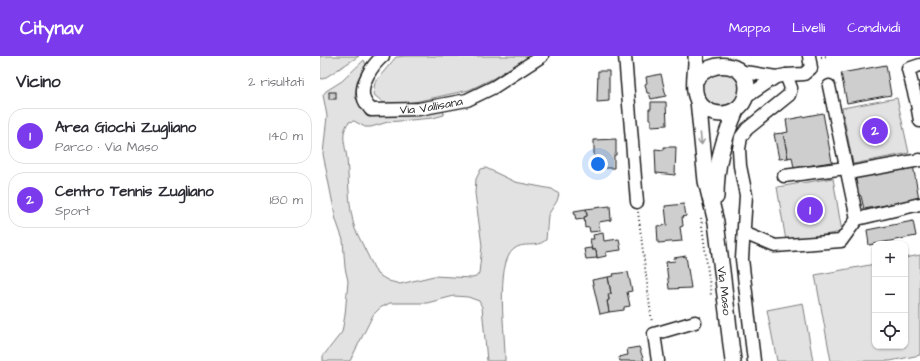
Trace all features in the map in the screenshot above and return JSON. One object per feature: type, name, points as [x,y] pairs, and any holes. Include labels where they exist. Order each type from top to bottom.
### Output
[{"type":"main road","points":[[696,56],[695,91],[698,100],[706,181],[716,222]]},
{"type":"main road","points":[[696,81],[698,74],[703,68],[716,62],[724,62],[733,64],[746,84],[746,97],[736,110],[725,136],[718,164],[716,180],[716,222]]},
{"type":"main road","points":[[698,100],[703,107],[710,112],[719,114],[736,110]]},
{"type":"main road","name":"Via Maso","points":[[716,222],[733,361]]},
{"type":"street","name":"Via Vallisana","points":[[383,56],[376,62],[363,87],[364,99],[371,110],[420,109],[467,100],[494,87],[542,56]]},
{"type":"street","points":[[625,56],[637,202]]},
{"type":"street","points":[[733,64],[752,73],[781,76],[804,74],[811,68],[809,56]]},
{"type":"street","points":[[920,66],[908,69],[920,121]]},
{"type":"street","points":[[746,97],[781,76]]},
{"type":"street","points":[[754,361],[742,259],[746,194],[740,166],[739,149],[741,137],[748,129],[789,95],[791,88],[781,76]]},
{"type":"street","points":[[829,86],[857,219]]},
{"type":"street","points":[[784,176],[847,171],[920,160]]},
{"type":"street","points":[[744,232],[775,246],[841,241],[857,219],[920,204]]},
{"type":"street","points":[[658,361],[654,334],[695,322]]},
{"type":"path","points":[[637,202],[654,334]]},
{"type":"shaded area","points":[[320,56],[359,56],[323,79],[320,78]]},
{"type":"shaded area","points":[[538,56],[508,69],[494,78],[469,90],[405,104],[443,110],[444,115],[433,118],[388,122],[371,127],[365,127],[354,121],[348,123],[344,133],[350,203],[355,229],[377,274],[389,281],[400,284],[434,276],[476,277],[479,273],[482,246],[475,193],[476,179],[481,169],[486,168],[515,182],[552,189],[559,194],[557,201],[548,215],[546,240],[542,243],[522,245],[514,249],[508,257],[504,269],[502,302],[505,361],[487,361],[482,307],[479,301],[468,297],[454,296],[427,303],[390,303],[380,308],[373,315],[350,361],[323,361],[323,356],[342,332],[348,281],[345,268],[343,240],[336,220],[323,154],[327,116],[323,95],[326,91],[342,81],[364,60],[366,65],[357,81],[355,97],[361,106],[385,104],[373,94],[375,82],[396,57]]},
{"type":"shaded area","points":[[733,72],[740,86],[738,95],[734,102],[720,106],[712,104],[706,100],[703,93],[703,84],[709,73]]},
{"type":"shaded area","points":[[897,98],[909,153],[853,164],[842,108]]},
{"type":"shaded area","points":[[833,178],[842,232],[786,241],[777,187]]},
{"type":"shaded area","points":[[920,255],[920,355],[890,361],[831,361],[815,275],[872,265],[872,349],[908,349],[908,257]]},
{"type":"shaded area","points":[[803,303],[813,361],[777,361],[767,310]]},
{"type":"building","points":[[886,65],[891,95],[847,103],[841,73]]},
{"type":"building","points":[[598,71],[609,71],[609,101],[597,102]]},
{"type":"building","points":[[661,74],[666,96],[651,99],[649,93],[647,93],[645,84],[647,83],[646,77]]},
{"type":"building","points":[[329,92],[336,92],[336,99],[329,99]]},
{"type":"building","points":[[651,102],[666,102],[667,125],[651,126],[649,109],[651,109]]},
{"type":"building","points":[[823,113],[832,162],[794,168],[792,157],[788,158],[783,133],[788,132],[786,120]]},
{"type":"building","points":[[783,133],[788,158],[779,159],[774,134]]},
{"type":"building","points":[[616,139],[614,168],[594,168],[594,140]]},
{"type":"building","points":[[664,147],[676,147],[675,175],[656,173],[655,149],[664,150]]},
{"type":"building","points":[[913,165],[919,199],[864,209],[861,196],[858,194],[855,176]]},
{"type":"building","points":[[684,204],[686,216],[682,217],[683,226],[680,227],[682,241],[658,243],[657,226],[667,225],[665,206]]},
{"type":"building","points":[[610,206],[611,220],[599,222],[600,231],[590,232],[589,227],[585,228],[584,217],[587,216],[586,209]]},
{"type":"building","points":[[586,209],[587,216],[584,217],[584,219],[576,220],[574,211]]},
{"type":"building","points":[[913,221],[916,236],[890,241],[872,241],[872,244],[869,245],[867,230]]},
{"type":"building","points":[[603,233],[604,241],[619,239],[621,250],[606,252],[606,256],[597,258],[596,250],[592,250],[590,239],[594,239],[593,235]]},
{"type":"building","points":[[591,248],[592,250],[596,250],[597,258],[586,259],[584,249]]},
{"type":"building","points":[[686,256],[691,288],[669,289],[666,262],[675,261],[674,258]]},
{"type":"building","points":[[628,272],[632,291],[627,292],[630,306],[624,307],[624,310],[609,312],[607,301],[609,300],[608,294],[611,294],[608,277],[614,276],[613,274]]},
{"type":"building","points":[[608,277],[611,294],[608,294],[609,300],[607,301],[609,312],[600,314],[592,280]]},
{"type":"building","points":[[639,347],[644,361],[620,361],[619,357],[628,355],[627,349]]},
{"type":"place","name":"Centro Tennis Zugliano","points":[[875,131]]},
{"type":"place","name":"Area Giochi Zugliano","points":[[810,210]]}]
